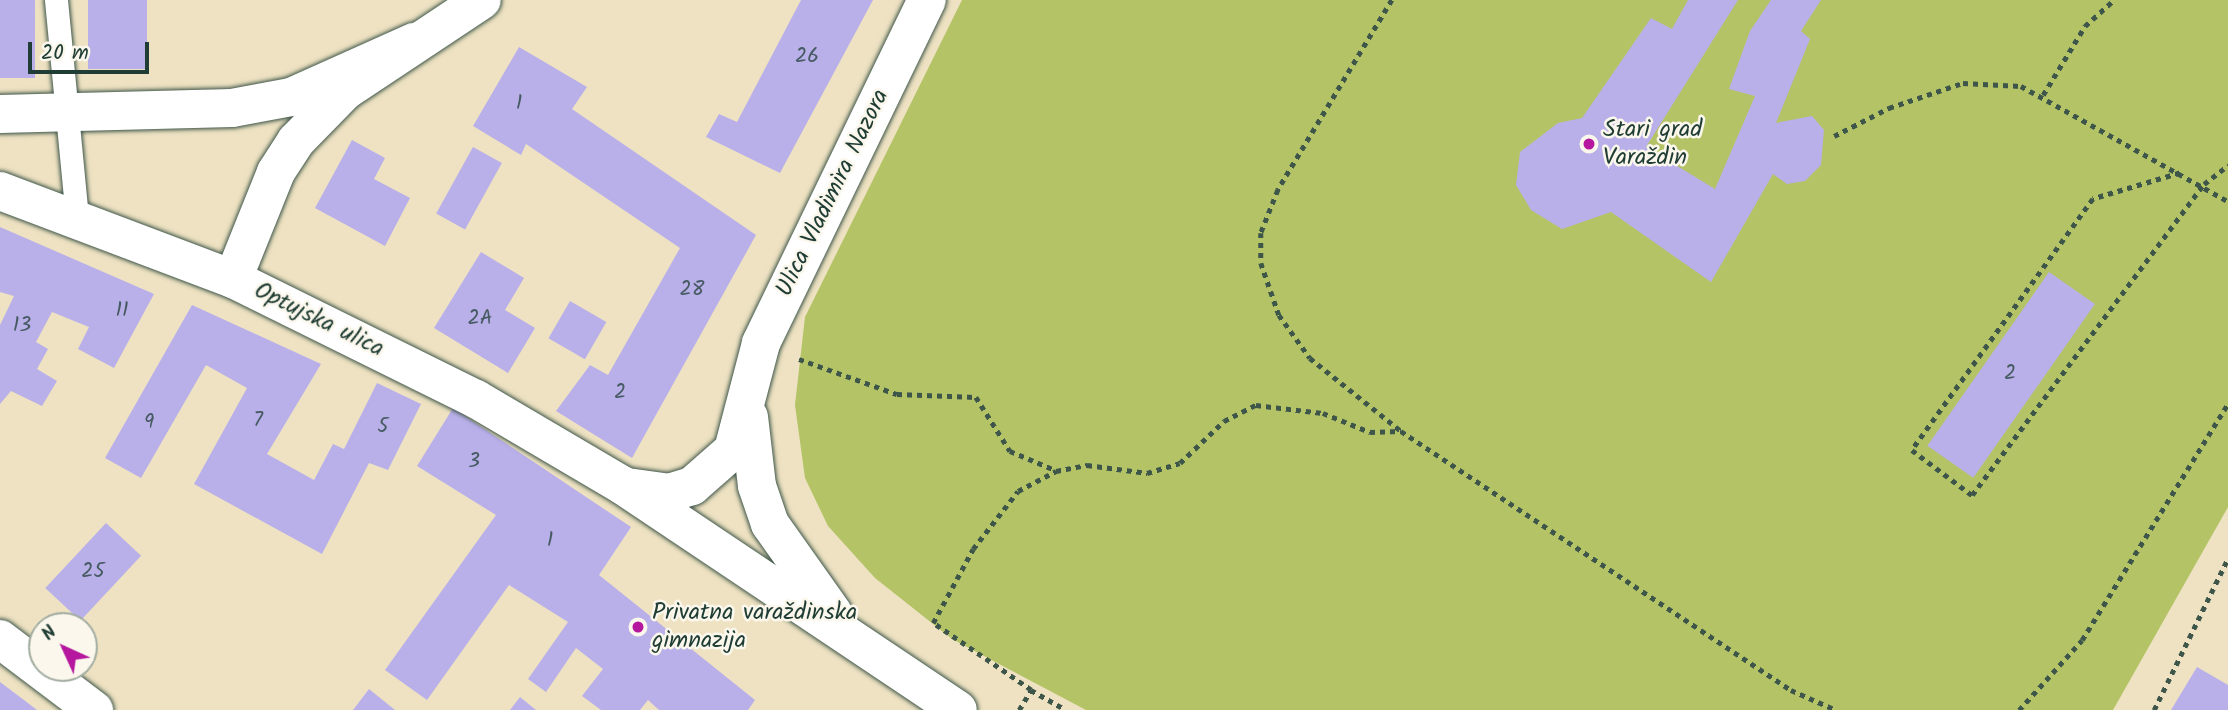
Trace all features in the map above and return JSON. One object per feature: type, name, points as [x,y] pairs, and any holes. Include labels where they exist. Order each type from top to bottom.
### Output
[{"type":"main road","points":[[233,279],[276,172],[296,141],[345,91],[414,42],[482,0]]},
{"type":"main road","name":"Ulica Vladimira Nazora","points":[[622,485],[669,494],[712,473],[733,450],[761,344],[927,0]]},
{"type":"main road","points":[[0,114],[165,113],[291,97],[414,42]]},
{"type":"main road","name":"Optujska ulica","points":[[0,191],[233,279],[476,399],[622,485],[887,666]]},
{"type":"main road","points":[[749,389],[750,444],[770,524],[811,590],[887,666],[958,710]]},
{"type":"main road","points":[[0,639],[93,710]]},
{"type":"lane","points":[[56,0],[78,219]]},
{"type":"path","points":[[1392,0],[1278,190],[1261,233],[1261,263],[1279,315],[1310,358],[1401,431],[1791,690],[1836,710]]},
{"type":"path","points":[[2043,95],[2085,26],[2114,0]]},
{"type":"path","points":[[1834,136],[1889,108],[1963,83],[2021,86],[2043,95],[2204,184],[2228,201]]},
{"type":"path","points":[[2180,173],[2093,199],[1912,450],[1972,495],[2204,184],[2228,165]]},
{"type":"path","points":[[761,344],[897,394],[976,397],[1010,451],[1056,471]]},
{"type":"path","points":[[2019,710],[2082,640],[2228,404]]},
{"type":"path","points":[[1066,710],[1031,690],[933,624],[973,549],[1018,491],[1056,471],[1087,465],[1147,473],[1180,463],[1224,421],[1256,405],[1323,413],[1370,432],[1401,431]]},
{"type":"path","points":[[2154,710],[2228,558]]},
{"type":"path","points":[[1019,710],[1031,690]]},
{"type":"green space","points":[[962,0],[2228,0],[2228,507],[2113,710],[1086,710],[952,639],[875,578],[828,526],[805,478],[795,405],[805,317]]},
{"type":"building","points":[[0,0],[35,0],[35,78],[0,78]]},
{"type":"building","points":[[88,0],[147,0],[147,69],[88,69]]},
{"type":"building","points":[[801,0],[873,0],[780,173],[706,137],[719,114],[737,122]]},
{"type":"building","name":"Stari grad Varaždin","points":[[1688,0],[1738,0],[1646,147],[1715,189],[1755,96],[1729,89],[1750,31],[1771,0],[1821,0],[1801,31],[1810,39],[1776,123],[1812,116],[1824,130],[1821,165],[1805,181],[1787,184],[1773,174],[1711,282],[1611,212],[1562,229],[1531,210],[1516,185],[1520,152],[1558,123],[1582,118],[1651,18],[1672,29]]},
{"type":"building","points":[[519,47],[587,87],[572,109],[756,235],[632,458],[556,411],[590,365],[608,375],[680,248],[526,144],[521,155],[473,126]]},
{"type":"building","points":[[352,140],[385,158],[374,179],[410,198],[385,246],[315,208]]},
{"type":"building","points":[[473,147],[502,163],[465,229],[436,213]]},
{"type":"building","points":[[0,227],[154,294],[114,368],[78,349],[89,327],[52,312],[36,342],[48,349],[37,369],[57,381],[42,406],[11,391],[0,404],[0,325],[14,296],[0,292]]},
{"type":"building","points":[[481,252],[524,278],[505,310],[535,328],[508,373],[434,328]]},
{"type":"building","points":[[2049,272],[2095,304],[1973,478],[1927,446]]},
{"type":"building","points":[[570,301],[606,322],[585,359],[548,338]]},
{"type":"building","points":[[192,305],[321,364],[267,454],[314,480],[333,444],[344,449],[377,383],[421,404],[388,470],[369,463],[322,554],[194,484],[247,388],[206,365],[141,478],[105,458]]},
{"type":"building","points":[[453,408],[631,527],[599,575],[755,700],[748,710],[659,710],[648,700],[640,710],[601,710],[582,696],[603,669],[576,648],[546,692],[528,679],[568,622],[509,585],[427,700],[385,670],[496,515],[417,466]]},
{"type":"building","points":[[106,523],[141,556],[89,612],[71,612],[45,588]]},
{"type":"building","points":[[2197,667],[2228,685],[2228,710],[2171,710]]},
{"type":"building","points":[[0,682],[20,697],[37,710],[0,710]]},
{"type":"building","points":[[369,689],[395,710],[353,710]]},
{"type":"building","points":[[520,697],[536,710],[510,710]]},
{"type":"place","name":"Stari grad Varaždin","points":[[1589,144]]},
{"type":"place","name":"Privatna varaždinska gimnazija","points":[[638,627]]}]
